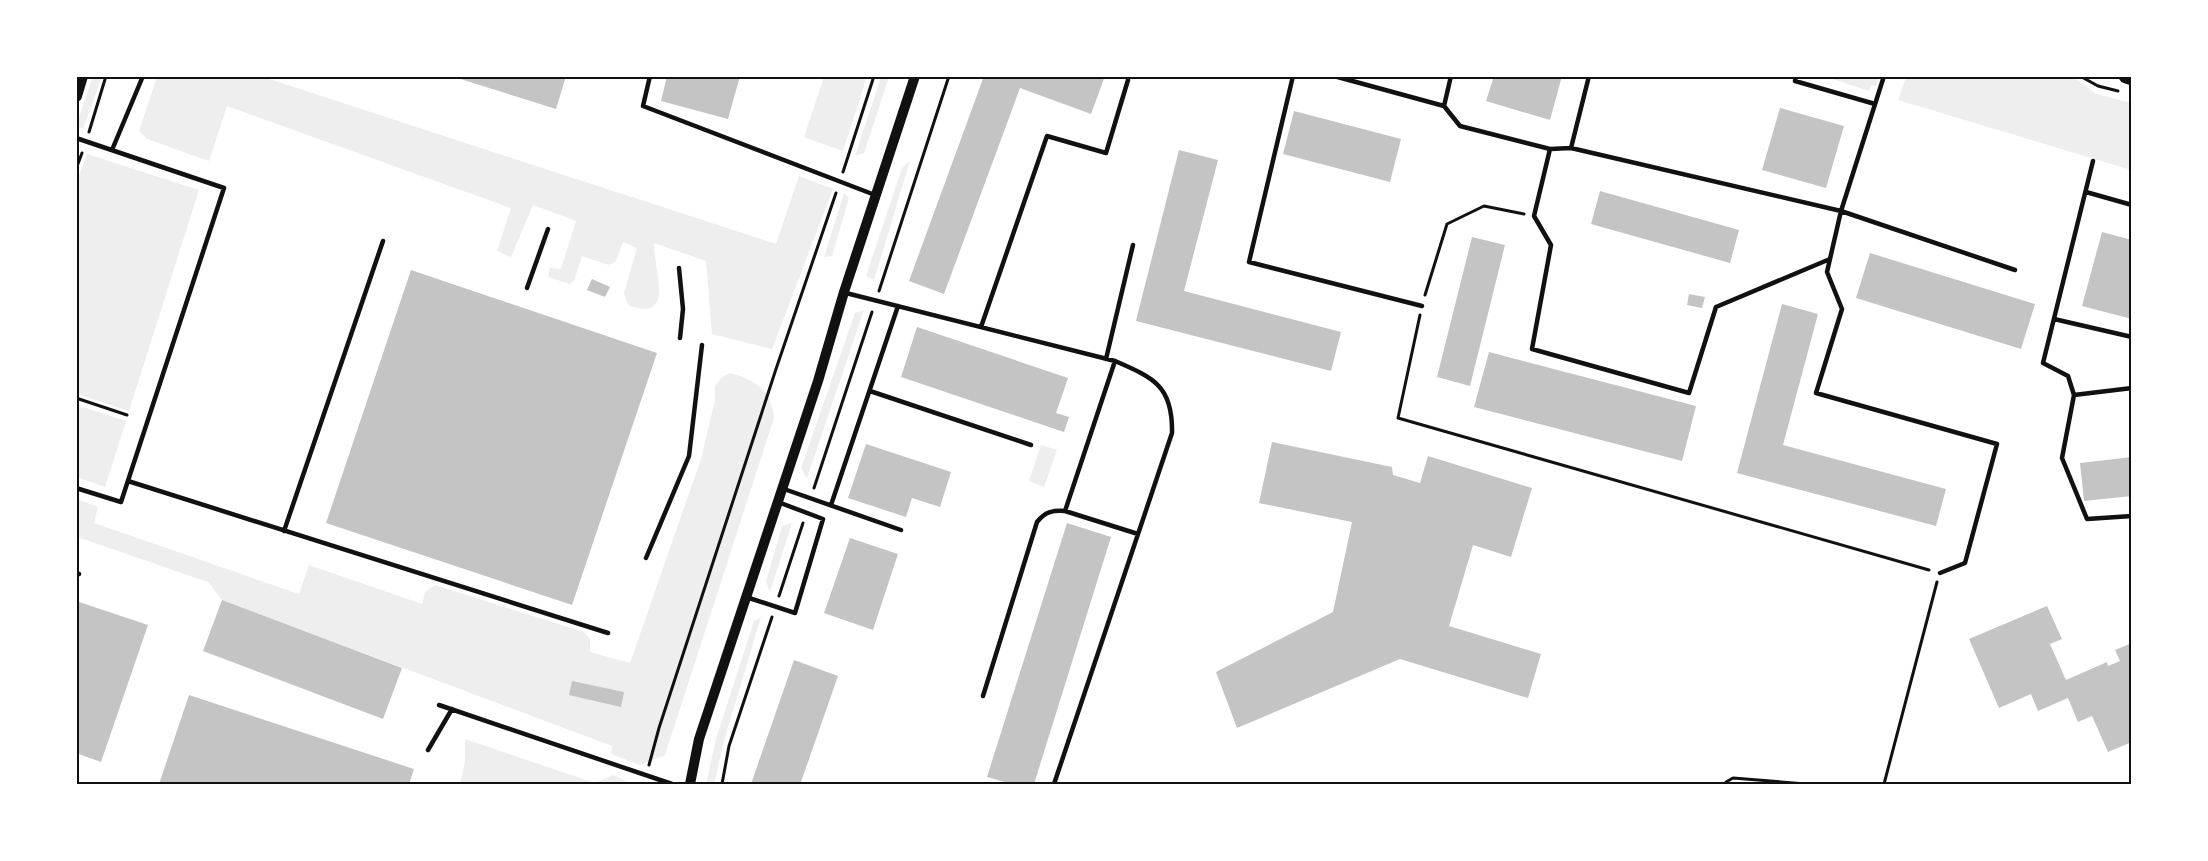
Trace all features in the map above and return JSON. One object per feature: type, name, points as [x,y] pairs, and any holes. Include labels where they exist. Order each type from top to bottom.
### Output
[{"type":"main road","points":[[76,96],[82,76]]},
{"type":"main road","points":[[2126,76],[2132,78]]},
{"type":"street","points":[[690,784],[699,738],[783,489],[844,292],[915,76]]},
{"type":"lane","points":[[112,150],[143,76]]},
{"type":"lane","points":[[650,76],[643,106],[876,195]]},
{"type":"lane","points":[[1293,76],[1249,262],[1422,306]]},
{"type":"lane","points":[[1334,76],[1444,106],[1460,126],[1550,149],[1571,148],[1841,211],[2015,270]]},
{"type":"lane","points":[[1444,106],[1451,76]]},
{"type":"lane","points":[[1571,148],[1589,76]]},
{"type":"lane","points":[[1796,76],[1795,81],[1875,104]]},
{"type":"lane","points":[[1884,76],[1841,211],[1827,272],[1842,309],[1816,393],[1997,444],[1965,563],[1940,573]]},
{"type":"lane","points":[[981,327],[1047,136],[1106,153],[1128,80]]},
{"type":"lane","points":[[76,138],[224,188],[121,502],[76,488]]},
{"type":"lane","points":[[1550,149],[1534,216],[1551,245],[1532,349],[1689,393],[1716,307],[1830,259]]},
{"type":"lane","points":[[2093,161],[2043,363],[2068,376],[2073,394],[2062,458],[2087,519],[2132,516]]},
{"type":"lane","points":[[2086,192],[2132,205]]},
{"type":"lane","points":[[527,288],[549,229]]},
{"type":"lane","points":[[284,531],[383,241]]},
{"type":"lane","points":[[1106,359],[1133,245]]},
{"type":"lane","points":[[679,268],[683,309],[680,338]]},
{"type":"lane","points":[[844,292],[1115,361],[1148,375],[1164,392],[1172,416],[1172,433],[1054,784]]},
{"type":"lane","points":[[831,505],[898,306]]},
{"type":"lane","points":[[2054,319],[2132,338]]},
{"type":"lane","points":[[646,558],[689,456],[702,345]]},
{"type":"lane","points":[[1065,511],[1115,361]]},
{"type":"lane","points":[[2073,394],[2132,388]]},
{"type":"lane","points":[[870,391],[1030,445]]},
{"type":"lane","points":[[128,482],[608,633]]},
{"type":"lane","points":[[783,489],[901,530]]},
{"type":"lane","points":[[746,597],[795,613],[823,519],[778,502]]},
{"type":"lane","points":[[983,696],[1037,522],[1048,512],[1065,511],[1138,534]]},
{"type":"lane","points":[[439,705],[672,784]]},
{"type":"lane","points":[[428,750],[452,709]]},
{"type":"path","points":[[76,169],[106,76]]},
{"type":"path","points":[[646,777],[677,672],[776,369],[841,181],[873,76]]},
{"type":"path","points":[[811,498],[949,76]]},
{"type":"path","points":[[2080,76],[2098,86],[2121,92]]},
{"type":"path","points":[[1534,216],[1484,206],[1447,224],[1422,306],[1398,418],[1940,573],[1884,784]]},
{"type":"path","points":[[76,398],[127,415]]},
{"type":"path","points":[[722,784],[729,746],[806,512]]},
{"type":"path","points":[[1725,784],[1732,778],[1806,784]]},
{"type":"shaded area","points":[[93,76],[101,79],[83,129],[77,126],[77,123]]},
{"type":"shaded area","points":[[2064,76],[2078,80],[2096,94],[2131,103],[2131,170],[1898,100],[1906,77]]},
{"type":"shaded area","points":[[157,77],[263,77],[776,244],[799,176],[833,189],[772,349],[712,334],[706,261],[654,243],[659,290],[653,307],[643,309],[628,305],[624,293],[637,248],[623,242],[616,261],[609,265],[582,256],[574,281],[570,284],[548,277],[550,268],[561,269],[576,221],[533,205],[511,257],[497,251],[511,208],[227,106],[209,161],[147,139],[139,131]]},
{"type":"shaded area","points":[[824,77],[867,77],[843,151],[804,137]]},
{"type":"shaded area","points":[[881,77],[889,77],[864,153],[855,156]]},
{"type":"shaded area","points":[[1827,77],[1880,77],[1876,86],[1871,85],[1869,91]]},
{"type":"shaded area","points":[[87,154],[199,190],[129,411],[77,394],[76,184]]},
{"type":"shaded area","points":[[910,161],[874,280],[866,276],[902,168]]},
{"type":"shaded area","points":[[844,193],[849,198],[832,256],[824,257]]},
{"type":"shaded area","points":[[864,310],[807,478],[801,468],[855,313]]},
{"type":"shaded area","points":[[730,373],[747,379],[766,393],[773,408],[774,418],[665,755],[640,765],[611,754],[612,746],[222,600],[208,582],[77,537],[77,499],[98,507],[94,523],[299,594],[309,565],[422,604],[425,592],[435,585],[584,632],[590,639],[590,652],[630,663],[701,459],[715,400],[715,386],[721,378]]},
{"type":"shaded area","points":[[77,405],[126,421],[105,487],[77,477]]},
{"type":"shaded area","points":[[1041,445],[1057,450],[1044,487],[1029,481]]},
{"type":"shaded area","points":[[792,523],[770,592],[766,582],[782,526]]},
{"type":"shaded area","points":[[761,617],[724,741],[714,784],[706,784],[716,739],[754,621]]},
{"type":"shaded area","points":[[465,739],[595,783],[613,775],[633,784],[460,784],[465,762]]},
{"type":"building","points":[[451,76],[566,76],[556,109]]},
{"type":"building","points":[[667,76],[740,76],[728,119],[661,101]]},
{"type":"building","points":[[984,76],[1105,76],[1091,114],[1020,88],[944,294],[909,281]]},
{"type":"building","points":[[1494,76],[1562,76],[1550,120],[1486,101]]},
{"type":"building","points":[[1780,108],[1844,126],[1826,188],[1762,170]]},
{"type":"building","points":[[1294,111],[1401,139],[1390,182],[1283,154]]},
{"type":"building","points":[[1179,150],[1218,160],[1184,291],[1341,332],[1331,371],[1136,321]]},
{"type":"building","points":[[1600,191],[1739,230],[1730,263],[1591,224]]},
{"type":"building","points":[[2102,232],[2132,240],[2132,319],[2082,306]]},
{"type":"building","points":[[1472,237],[1505,245],[1470,386],[1437,377]]},
{"type":"building","points":[[1870,253],[2035,304],[2021,349],[1856,298]]},
{"type":"building","points":[[411,270],[657,353],[572,605],[326,523]]},
{"type":"building","points":[[592,279],[610,287],[605,297],[587,290]]},
{"type":"building","points":[[1689,294],[1705,297],[1702,308],[1687,305]]},
{"type":"building","points":[[1782,304],[1818,314],[1783,445],[1946,489],[1936,526],[1737,473]]},
{"type":"building","points":[[917,327],[1068,378],[1056,413],[1069,417],[1064,432],[901,377]]},
{"type":"building","points":[[1489,352],[1696,406],[1682,461],[1474,407]]},
{"type":"building","points":[[1272,442],[1392,467],[1393,475],[1420,483],[1428,456],[1532,488],[1511,557],[1473,545],[1449,626],[1541,654],[1528,698],[1400,659],[1237,728],[1216,672],[1333,612],[1352,522],[1259,503]]},
{"type":"building","points":[[866,444],[951,472],[940,507],[912,498],[906,517],[848,498]]},
{"type":"building","points":[[2132,457],[2132,496],[2084,501],[2080,463]]},
{"type":"building","points":[[1067,523],[1111,537],[1034,784],[1012,784],[987,777]]},
{"type":"building","points":[[850,538],[898,554],[873,630],[824,613]]},
{"type":"building","points":[[222,600],[402,668],[383,719],[203,651]]},
{"type":"building","points":[[76,601],[148,625],[101,762],[76,753]]},
{"type":"building","points":[[2047,606],[2062,639],[2050,644],[2066,680],[2107,662],[2108,666],[2120,661],[2115,650],[2132,643],[2132,742],[2108,752],[2092,716],[2078,722],[2068,698],[2038,711],[2031,694],[1999,708],[1969,639]]},
{"type":"building","points":[[794,660],[838,676],[801,782],[807,784],[751,784]]},
{"type":"building","points":[[572,681],[624,692],[621,707],[569,695]]},
{"type":"building","points":[[189,695],[414,769],[409,784],[159,784]]}]
